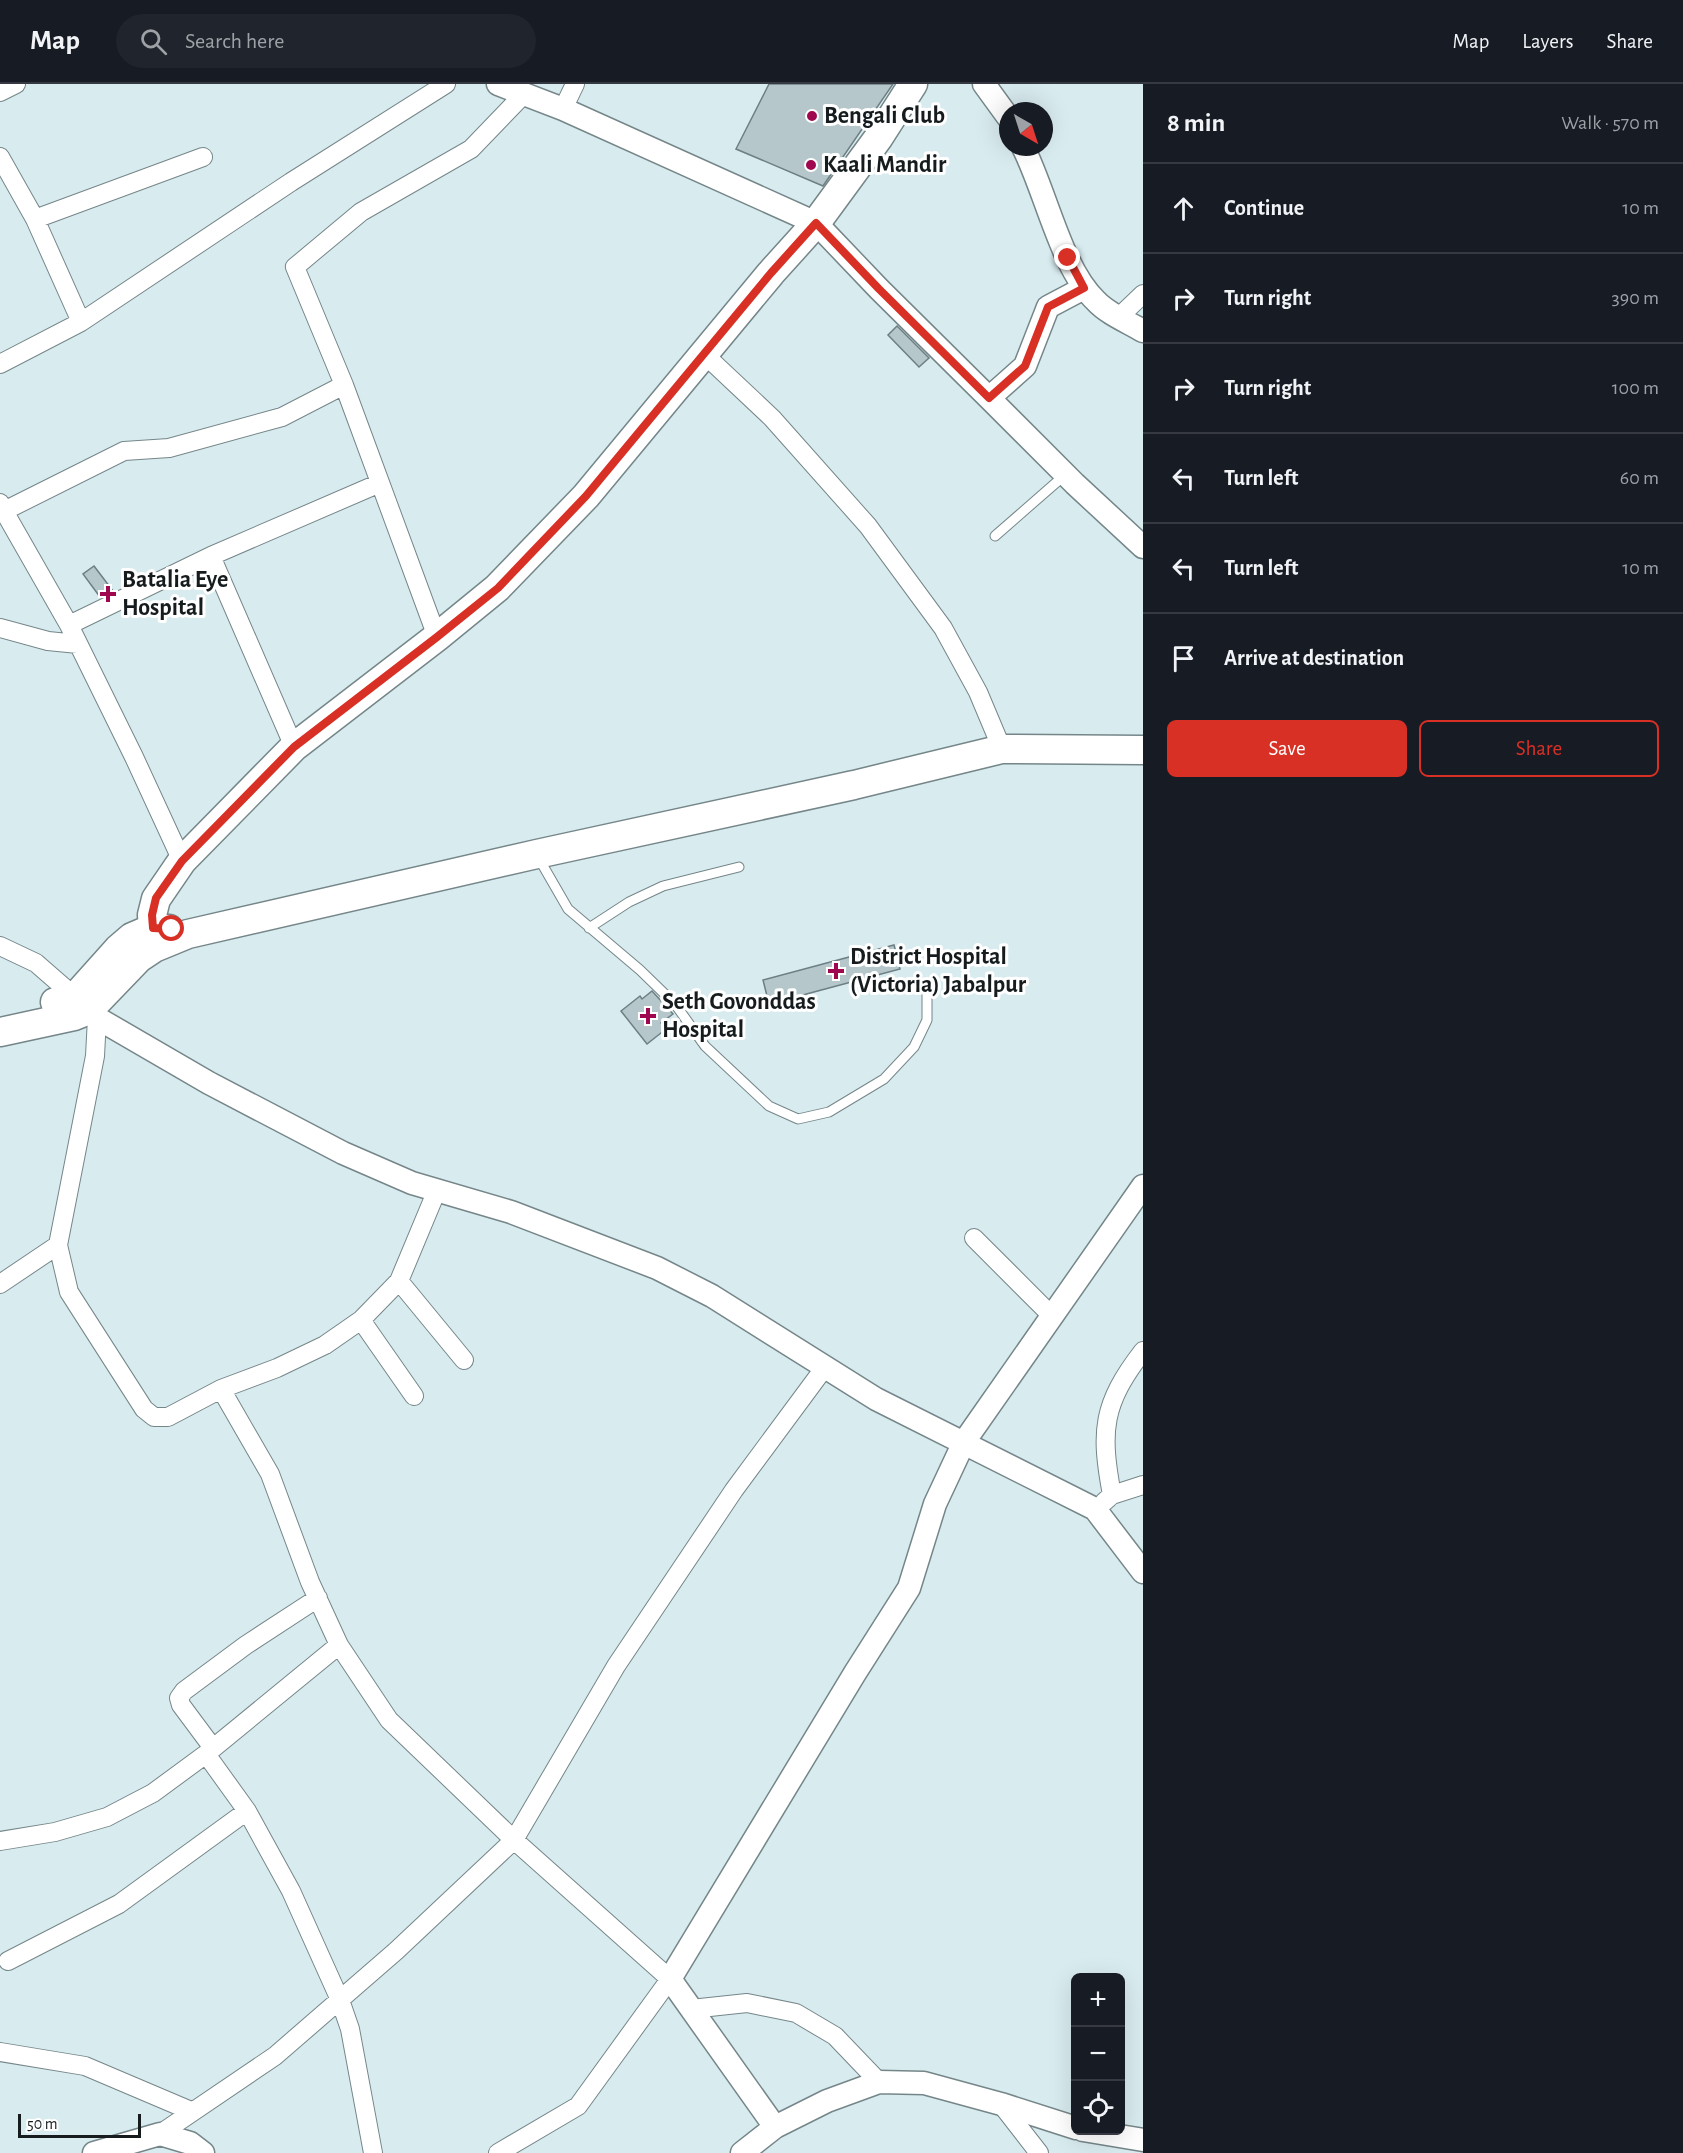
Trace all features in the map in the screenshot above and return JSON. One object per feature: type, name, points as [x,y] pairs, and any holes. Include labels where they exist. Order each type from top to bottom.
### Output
[{"type":"main road","points":[[153,938],[152,915],[156,898],[182,861],[294,747],[498,588],[586,496],[816,223],[879,137],[913,84]]},
{"type":"main road","points":[[0,1032],[74,1016],[87,1009],[118,949],[132,937],[153,938],[172,929],[188,934],[537,854],[854,785],[1002,749],[1143,750]]},
{"type":"main road","points":[[0,1014],[87,1009]]},
{"type":"street","points":[[0,92],[16,84]]},
{"type":"street","points":[[0,364],[81,322],[291,182],[446,84]]},
{"type":"street","points":[[498,84],[563,109],[816,223],[989,398],[1143,547]]},
{"type":"street","points":[[563,109],[575,84]]},
{"type":"street","points":[[984,84],[999,105]]},
{"type":"street","points":[[437,637],[344,385],[295,267],[361,212],[471,149],[524,94]]},
{"type":"street","points":[[1027,156],[1068,258],[1084,288],[1097,303],[1143,331]]},
{"type":"street","points":[[0,157],[35,219],[81,322]]},
{"type":"street","points":[[35,219],[203,157]]},
{"type":"street","points":[[989,398],[1025,366],[1048,307],[1084,288]]},
{"type":"street","points":[[1119,316],[1143,294]]},
{"type":"street","points":[[704,354],[772,418],[868,526],[943,628],[978,692],[1002,749]]},
{"type":"street","points":[[182,861],[69,625],[2,507],[124,451],[169,448],[282,417],[344,385]]},
{"type":"street","points":[[69,625],[211,556],[380,483]]},
{"type":"street","points":[[211,556],[294,747]]},
{"type":"street","points":[[0,628],[55,642],[78,644]]},
{"type":"street","points":[[0,946],[36,963],[87,1009],[209,1083],[343,1153],[412,1183],[511,1212],[657,1268],[712,1296],[876,1399],[964,1442],[1104,1502],[1143,1485]]},
{"type":"street","points":[[87,1009],[95,1056],[58,1245],[69,1292],[144,1409],[154,1417],[168,1416],[222,1389],[277,1368],[326,1345],[361,1320],[399,1281],[437,1190]]},
{"type":"street","points":[[498,2153],[578,2106],[670,1979],[909,1588],[935,1504],[964,1442],[1143,1186]]},
{"type":"street","points":[[974,1238],[1052,1316]]},
{"type":"street","points":[[0,1284],[58,1245]]},
{"type":"street","points":[[399,1281],[464,1360]]},
{"type":"street","points":[[361,1320],[414,1396]]},
{"type":"street","points":[[1143,1352],[1125,1374],[1114,1395],[1106,1423],[1104,1502],[1143,1572]]},
{"type":"street","points":[[94,2153],[160,2134],[275,2056],[396,1951],[514,1840],[616,1666],[734,1490],[825,1367]]},
{"type":"street","points":[[222,1389],[270,1474],[318,1598],[339,1645],[389,1720],[514,1840],[670,1979],[775,2127]]},
{"type":"street","points":[[318,1598],[246,1645],[184,1691],[179,1698],[181,1705],[247,1811],[291,1891],[340,2000],[352,2040],[373,2153]]},
{"type":"street","points":[[0,1840],[55,1832],[107,1817],[153,1793],[210,1751],[339,1645]]},
{"type":"street","points":[[8,1961],[119,1904],[247,1811]]},
{"type":"street","points":[[691,2009],[747,2003],[796,2013],[835,2036],[879,2082]]},
{"type":"street","points":[[0,2052],[85,2066],[191,2111]]},
{"type":"street","points":[[742,2153],[775,2127],[827,2101],[879,2082],[924,2083],[1071,2126]]},
{"type":"street","points":[[1001,2104],[1039,2153]]},
{"type":"street","points":[[160,2134],[190,2143],[203,2153]]},
{"type":"street","points":[[1113,2135],[1143,2140]]},
{"type":"lane","points":[[995,536],[1066,474]]},
{"type":"lane","points":[[537,854],[568,909],[640,970],[675,1004],[705,1046],[769,1106],[798,1119],[829,1112],[884,1079],[914,1047],[927,1020],[927,988]]},
{"type":"lane","points":[[588,928],[629,902],[663,886],[739,867]]},
{"type":"building","name":"Bengali Club","points":[[769,84],[893,84],[823,186],[736,149]]},
{"type":"building","points":[[897,326],[929,358],[919,367],[888,335]]},
{"type":"building","points":[[94,566],[113,591],[100,597],[83,574]]},
{"type":"building","points":[[894,945],[900,969],[769,1004],[763,980]]},
{"type":"building","points":[[652,991],[673,1014],[661,1023],[666,1029],[647,1044],[621,1011],[640,996],[642,999]]},
{"type":"place","name":"Bengali Club","points":[[812,116]]},
{"type":"place","name":"Kaali Mandir","points":[[811,165]]},
{"type":"place","name":"Batalia Eye Hospital","points":[[108,594]]},
{"type":"place","name":"District Hospital (Victoria) Jabalpur","points":[[836,971]]},
{"type":"place","name":"Seth Govonddas Hospital","points":[[648,1016]]},
{"type":"route","points":[[172,929],[153,928],[152,915],[156,898],[182,861],[294,747],[498,588],[586,496],[771,273],[816,223],[989,398],[1025,366],[1048,307],[1084,288],[1068,258]]}]
